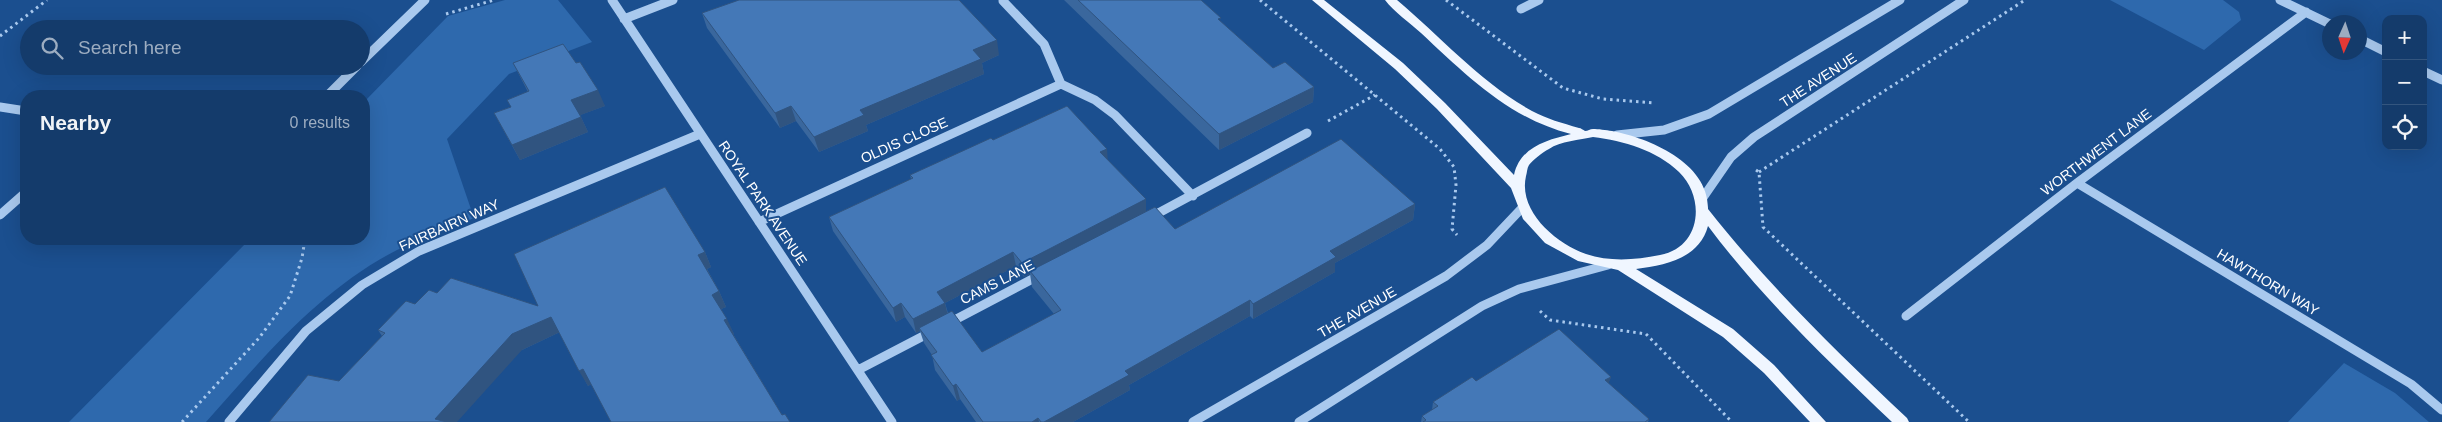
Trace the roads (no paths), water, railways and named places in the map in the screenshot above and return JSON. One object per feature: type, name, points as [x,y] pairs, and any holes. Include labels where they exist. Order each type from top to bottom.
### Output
[{"type":"main road","points":[[1317,0],[1399,66],[1465,130],[1516,185]]},
{"type":"main road","points":[[1390,0],[1420,24],[1475,77],[1508,101],[1538,118],[1572,131],[1612,134],[1642,142],[1669,157],[1691,176],[1702,199],[1704,212],[1701,230],[1690,246],[1672,257],[1649,265],[1615,265],[1580,257],[1555,244],[1534,227],[1522,208],[1516,185],[1520,168],[1532,153],[1548,142],[1569,136],[1593,133]]},
{"type":"main road","points":[[1704,212],[1751,272],[1798,323],[1902,422]]},
{"type":"main road","points":[[1615,265],[1728,333],[1769,369],[1819,422]]},
{"type":"street","points":[[370,53],[425,0]]},
{"type":"street","name":"ROYAL PARK AVENUE","points":[[612,0],[892,422]]},
{"type":"street","points":[[624,19],[673,0]]},
{"type":"street","points":[[1521,9],[1539,0]]},
{"type":"street","name":"THE AVENUE","points":[[1612,134],[1647,135],[1692,122],[1709,114],[1900,0]]},
{"type":"street","name":"THE AVENUE","points":[[1702,199],[1731,157],[1754,137],[1964,0]]},
{"type":"street","points":[[2280,0],[2322,20]]},
{"type":"street","points":[[1002,1],[1044,44],[1062,84],[1095,100],[1115,115],[1193,196]]},
{"type":"street","name":"WORTHWENT LANE","points":[[1906,316],[2077,183],[2306,12]]},
{"type":"street","points":[[2367,42],[2382,50]]},
{"type":"street","points":[[2427,73],[2442,80]]},
{"type":"street","points":[[333,90],[348,75]]},
{"type":"street","name":"OLDIS CLOSE","points":[[759,222],[1062,84]]},
{"type":"street","points":[[0,106],[20,110]]},
{"type":"street","points":[[1140,223],[1307,133]]},
{"type":"street","name":"FAIRBAIRN WAY","points":[[229,422],[306,331],[362,285],[418,251],[700,134]]},
{"type":"street","name":"HAWTHORN WAY","points":[[2077,183],[2411,384],[2442,410]]},
{"type":"street","points":[[0,214],[20,197]]},
{"type":"street","name":"THE AVENUE","points":[[1193,422],[1474,258],[1522,208]]},
{"type":"street","points":[[1298,422],[1482,306],[1510,293],[1615,265]]},
{"type":"street","name":"CAMS LANE","points":[[858,370],[1052,269]]}]
